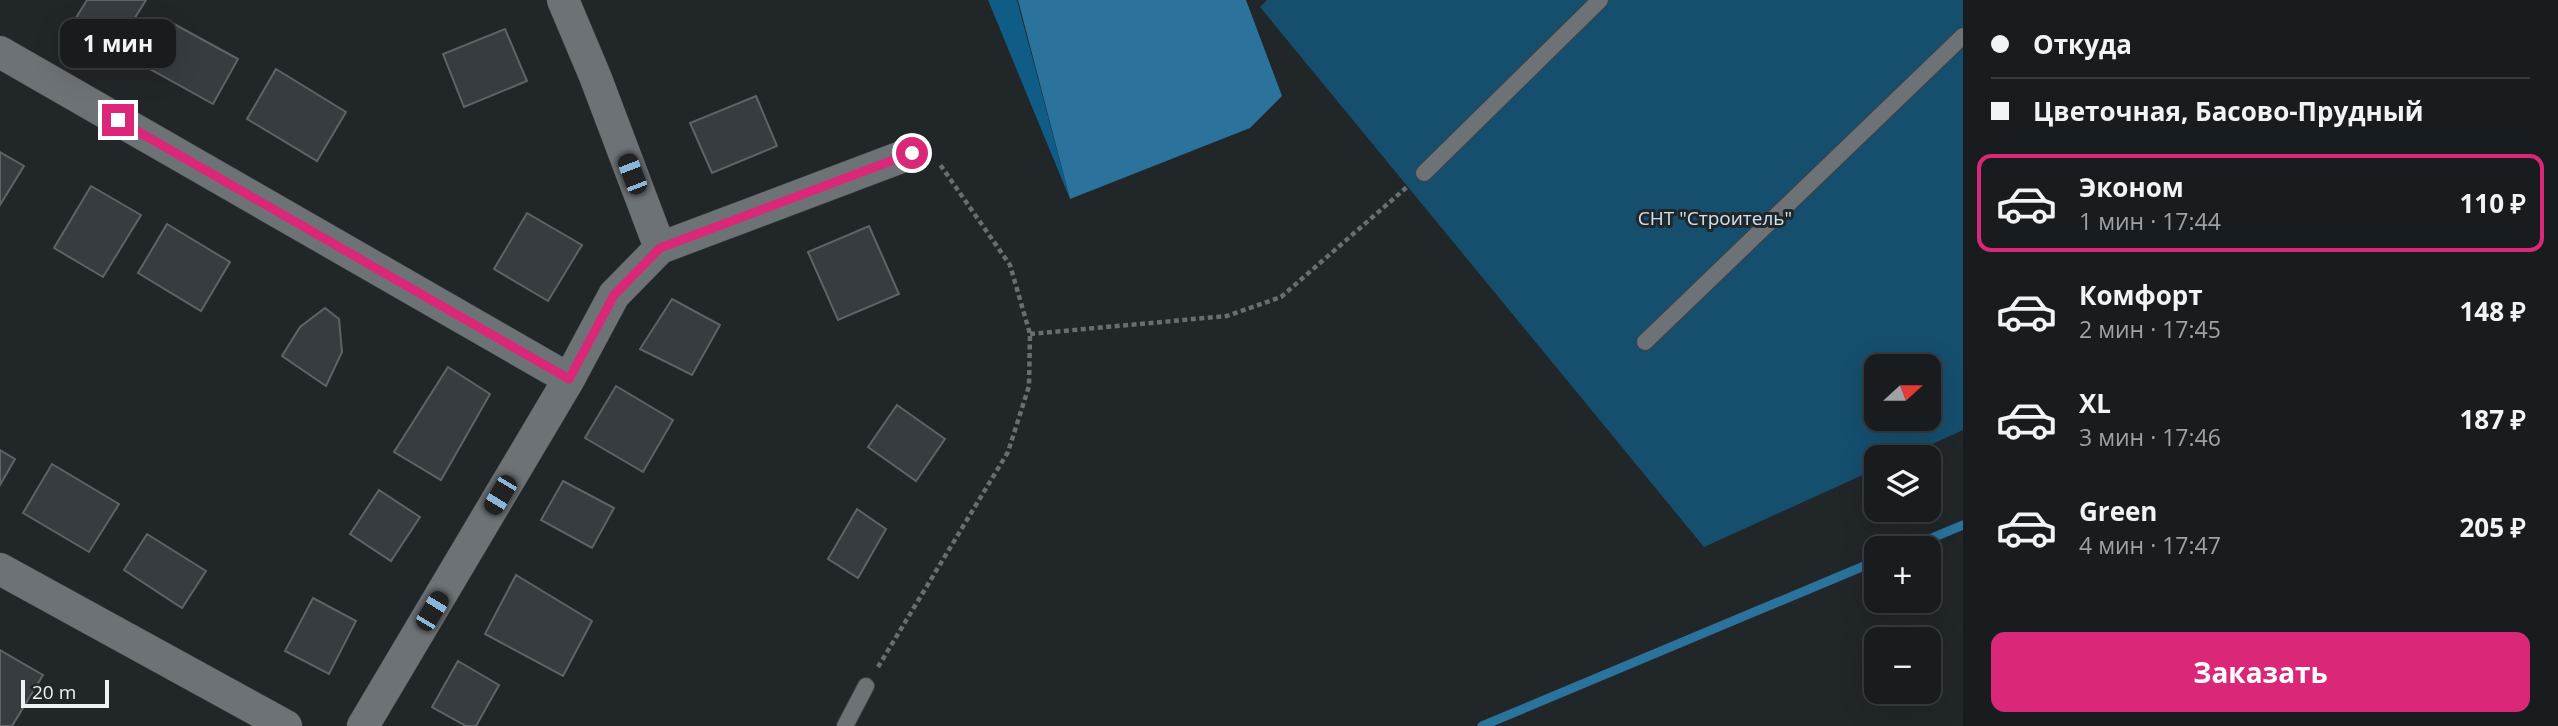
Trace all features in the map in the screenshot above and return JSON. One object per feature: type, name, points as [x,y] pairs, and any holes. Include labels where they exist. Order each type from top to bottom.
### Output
[{"type":"street","points":[[563,0],[595,76],[660,248]]},
{"type":"street","points":[[0,52],[569,379]]},
{"type":"street","points":[[363,726],[569,379],[614,295],[660,248],[912,153]]},
{"type":"street","points":[[0,569],[286,726]]},
{"type":"lane","points":[[1423,173],[1600,0]]},
{"type":"lane","points":[[1645,342],[1963,36]]},
{"type":"lane","points":[[845,726],[866,686]]},
{"type":"path","points":[[866,686],[1008,452],[1029,386],[1030,334],[1010,265],[937,161],[912,153]]},
{"type":"path","points":[[1030,334],[1227,316],[1280,297],[1423,173]]},
{"type":"green space","name":"СНТ \"Строитель\"","points":[[1267,0],[1963,0],[1963,430],[1930,445],[1864,445],[1864,474],[1704,547],[1260,7]]},
{"type":"shaded area","points":[[988,0],[1017,0],[1070,199]]},
{"type":"shaded area","points":[[1018,0],[1246,0],[1282,96],[1250,128],[1070,199]]},
{"type":"building","points":[[87,0],[146,0],[113,53],[71,26]]},
{"type":"building","points":[[174,24],[238,59],[213,104],[150,69]]},
{"type":"building","points":[[505,29],[527,81],[464,107],[443,54]]},
{"type":"building","points":[[276,69],[346,112],[317,161],[247,119]]},
{"type":"building","points":[[756,96],[777,146],[712,173],[690,123]]},
{"type":"building","points":[[0,152],[24,166],[0,205]]},
{"type":"building","points":[[91,186],[141,215],[103,277],[54,248]]},
{"type":"building","points":[[527,213],[582,245],[548,301],[494,269]]},
{"type":"building","points":[[167,224],[230,262],[201,311],[138,273]]},
{"type":"building","points":[[869,226],[899,294],[838,320],[808,252]]},
{"type":"building","points":[[672,299],[720,325],[692,375],[640,349]]},
{"type":"building","points":[[325,308],[339,319],[342,352],[326,386],[282,356],[300,327]]},
{"type":"building","points":[[448,367],[490,394],[441,480],[394,452]]},
{"type":"building","points":[[616,386],[673,420],[643,472],[585,438]]},
{"type":"building","points":[[897,405],[945,439],[916,481],[868,447]]},
{"type":"building","points":[[0,450],[15,459],[0,485]]},
{"type":"building","points":[[52,464],[119,504],[89,552],[23,513]]},
{"type":"building","points":[[563,481],[614,508],[592,548],[541,520]]},
{"type":"building","points":[[379,490],[420,517],[391,561],[350,534]]},
{"type":"building","points":[[857,509],[886,529],[858,578],[828,559]]},
{"type":"building","points":[[147,534],[206,571],[182,608],[124,570]]},
{"type":"building","points":[[516,575],[592,621],[563,676],[485,634]]},
{"type":"building","points":[[313,598],[356,621],[329,674],[285,651]]},
{"type":"building","points":[[0,650],[43,675],[12,726],[0,726]]},
{"type":"building","points":[[458,661],[499,685],[476,726],[466,726],[432,707]]},
{"type":"waterway","points":[[1937,536],[1963,525]]},
{"type":"waterway","points":[[1482,726],[1864,566]]},
{"type":"route","points":[[118,120],[569,379],[614,295],[660,248],[912,153]]}]
